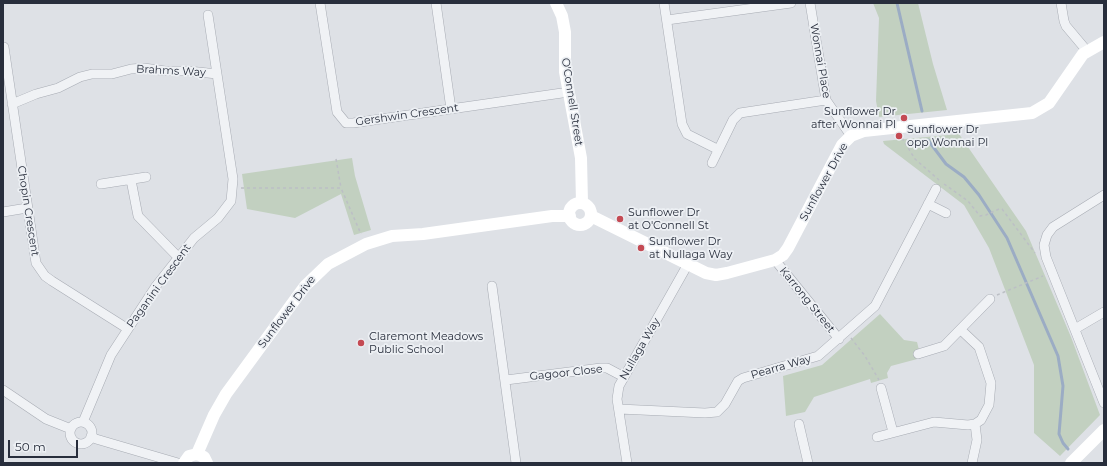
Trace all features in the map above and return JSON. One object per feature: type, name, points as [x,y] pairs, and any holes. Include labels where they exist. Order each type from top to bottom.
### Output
[{"type":"street","name":"Gershwin Crescent","points":[[320,3],[337,112],[342,121],[353,123],[569,92]]},
{"type":"street","points":[[436,3],[451,109]]},
{"type":"street","name":"O'Connell Street","points":[[556,3],[562,16],[565,32],[564,62],[581,158],[582,203]]},
{"type":"street","points":[[664,3],[684,130],[693,138],[718,149]]},
{"type":"street","points":[[667,20],[791,3]]},
{"type":"street","name":"Wonnai Place","points":[[810,3],[826,100],[851,136]]},
{"type":"street","points":[[1061,3],[1066,26],[1087,51]]},
{"type":"street","name":"Paganini Crescent","points":[[83,422],[104,371],[128,329],[178,257],[194,238],[218,218],[228,207],[231,201],[233,188],[208,15]]},
{"type":"street","name":"Sunflower Drive","points":[[775,260],[788,248],[842,145],[851,136],[864,131],[1029,114],[1049,103],[1087,51],[1104,42]]},
{"type":"street","name":"Chopin Crescent","points":[[4,47],[8,104],[34,256],[42,272],[52,281],[128,329]]},
{"type":"street","name":"Brahms Way","points":[[8,104],[58,88],[80,77],[92,74],[112,74],[144,68],[165,71],[189,71],[217,74]]},
{"type":"street","points":[[712,163],[733,120],[740,112],[826,100]]},
{"type":"street","points":[[101,184],[146,178]]},
{"type":"street","points":[[131,180],[138,216],[178,257]]},
{"type":"street","name":"Pearra Way","points":[[619,409],[705,413],[717,412],[725,404],[738,381],[743,378],[818,356],[875,306],[936,189]]},
{"type":"street","points":[[1104,195],[1053,227],[1045,242],[1046,257],[1104,403]]},
{"type":"street","points":[[582,203],[590,209],[591,216],[588,222],[579,225],[573,222],[570,216],[572,206],[582,203]]},
{"type":"street","points":[[928,204],[946,212]]},
{"type":"street","points":[[3,212],[27,208]]},
{"type":"street","name":"Sunflower Drive","points":[[197,454],[214,415],[226,394],[305,286],[328,264],[366,244],[392,236],[423,234],[552,216],[570,216]]},
{"type":"street","points":[[591,216],[706,273],[716,275],[775,260]]},
{"type":"street","name":"Karrong Street","points":[[775,260],[839,339]]},
{"type":"street","name":"Nullaga Way","points":[[627,463],[617,392],[688,264]]},
{"type":"street","points":[[492,286],[506,380],[516,463]]},
{"type":"street","points":[[918,354],[944,346],[990,299]]},
{"type":"street","points":[[1075,329],[1104,312]]},
{"type":"street","points":[[877,437],[934,422],[961,425],[975,424],[981,420],[988,410],[991,396],[991,383],[979,347],[961,330]]},
{"type":"street","name":"Gagoor Close","points":[[506,380],[601,368],[607,368],[624,377]]},
{"type":"street","points":[[881,388],[893,432]]},
{"type":"street","points":[[3,390],[46,419],[71,429]]},
{"type":"street","points":[[83,422],[91,428],[91,436],[86,442],[78,443],[70,436],[71,429],[77,423],[83,422]]},
{"type":"street","points":[[798,424],[808,463]]},
{"type":"street","points":[[972,463],[977,440],[975,424]]},
{"type":"street","points":[[1072,463],[1104,430]]},
{"type":"street","points":[[91,436],[96,439],[178,463]]},
{"type":"street","points":[[184,463],[189,456],[197,454],[204,457],[207,463]]},
{"type":"path","points":[[902,138],[915,159],[937,179],[968,201],[980,216],[1002,209],[1037,254]]},
{"type":"path","points":[[336,159],[342,188],[362,236]]},
{"type":"path","points":[[233,188],[342,188]]},
{"type":"path","points":[[990,299],[1044,276]]},
{"type":"path","points":[[846,332],[865,356],[878,377],[881,388]]},
{"type":"green space","points":[[873,3],[918,3],[933,64],[947,110],[879,117],[876,101],[879,18]]},
{"type":"green space","points":[[959,134],[1026,231],[1071,337],[1100,415],[1060,456],[1034,433],[1034,365],[989,248],[964,205],[884,144],[883,141]]},
{"type":"green space","points":[[352,158],[355,176],[371,230],[354,235],[341,194],[295,218],[247,209],[242,174]]},
{"type":"green space","points":[[880,314],[904,340],[917,342],[921,358],[891,366],[887,373],[888,378],[871,383],[870,379],[814,397],[805,412],[786,416],[783,376],[822,365]]},
{"type":"waterway","points":[[897,3],[922,111]]},
{"type":"waterway","points":[[928,140],[946,164],[964,177],[979,195],[1007,238],[1058,356],[1063,386],[1059,434],[1063,443],[1068,449]]},
{"type":"place","name":"Sunflower Dr after Wonnai Pl","points":[[904,118]]},
{"type":"place","name":"Sunflower Dr opp Wonnai Pl","points":[[899,136]]},
{"type":"place","name":"Sunflower Dr at O'Connell St","points":[[620,219]]},
{"type":"place","name":"Sunflower Dr at Nullaga Way","points":[[641,248]]},
{"type":"place","name":"Claremont Meadows Public School","points":[[361,343]]}]
